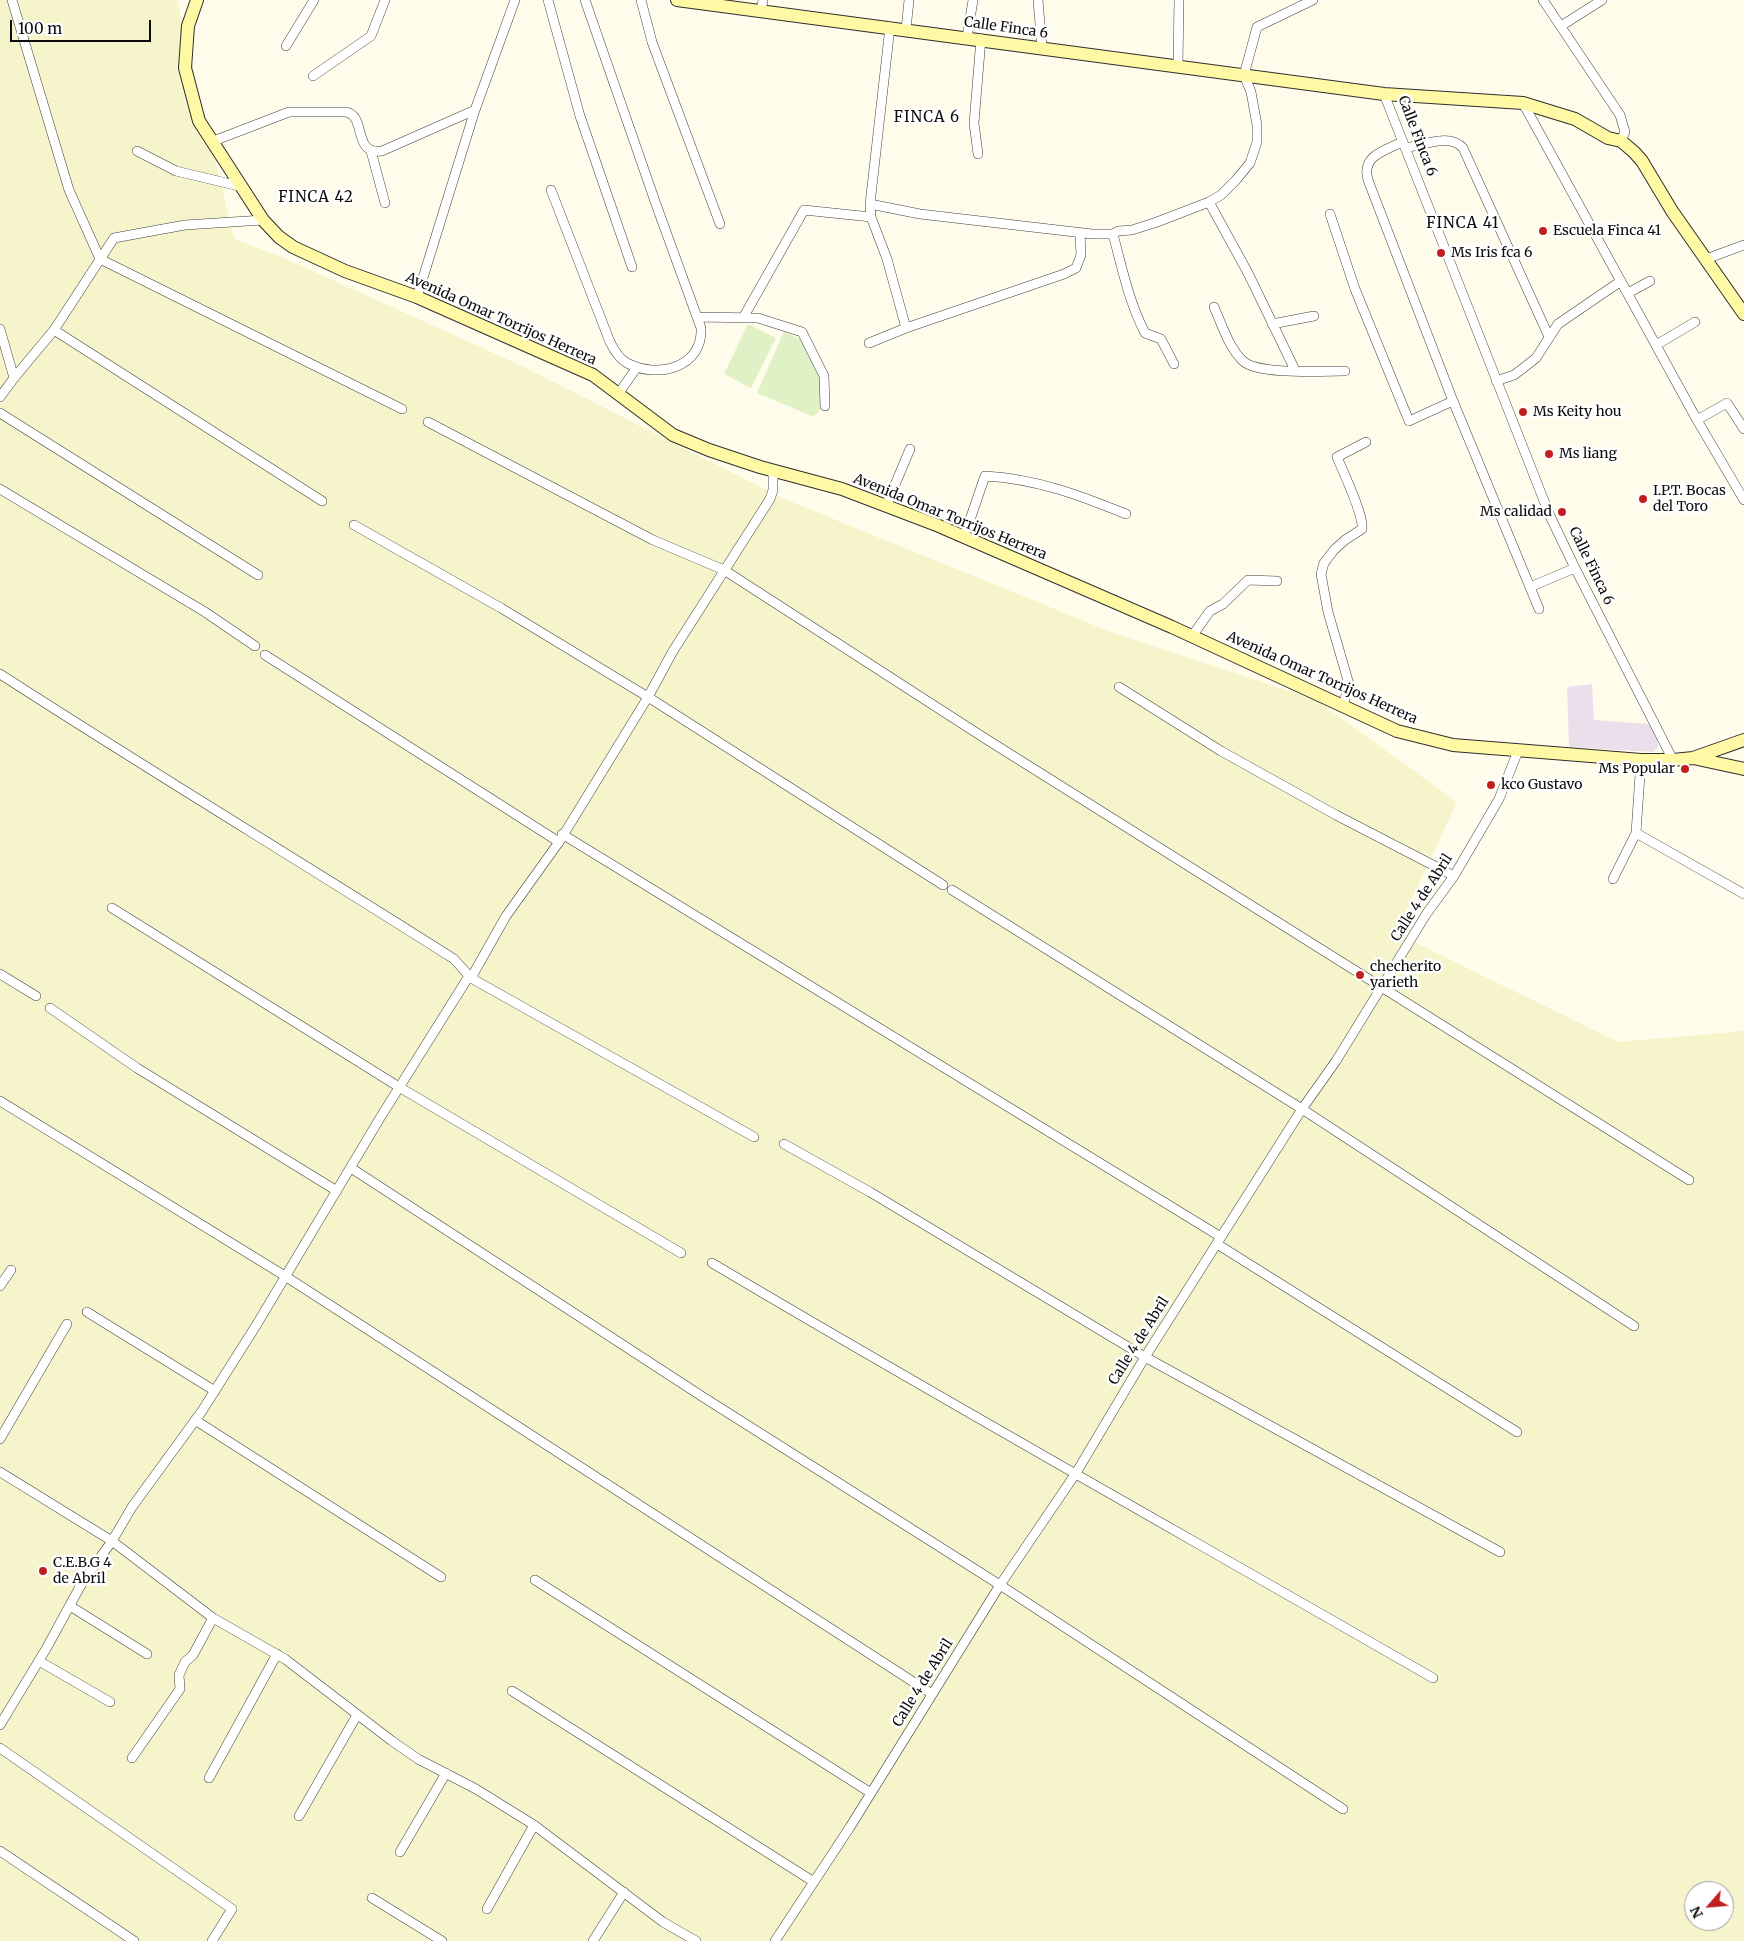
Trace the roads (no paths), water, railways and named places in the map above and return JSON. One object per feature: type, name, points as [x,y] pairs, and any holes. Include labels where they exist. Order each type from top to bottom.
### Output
[{"type":"street","points":[[12,0],[69,190],[100,259],[402,409]]},
{"type":"street","name":"Avenida Omar Torrijos Herrera","points":[[198,0],[188,26],[185,68],[199,121],[239,186],[263,220],[279,237],[293,246],[345,271],[418,297],[593,375],[673,435],[708,450],[842,489],[964,537],[1192,636],[1397,731],[1426,740],[1453,745],[1641,760],[1693,758],[1744,740]]},
{"type":"street","points":[[286,46],[314,0]]},
{"type":"street","points":[[313,76],[371,36],[385,0]]},
{"type":"street","points":[[418,297],[475,110],[515,0]]},
{"type":"street","points":[[548,0],[580,116],[632,267]]},
{"type":"street","points":[[551,190],[610,342],[625,362],[637,367],[665,370],[685,362],[699,346],[702,338],[698,317],[653,198],[585,0]]},
{"type":"street","points":[[640,0],[652,42],[720,224]]},
{"type":"street","name":"Calle Finca 6","points":[[676,0],[762,6],[906,30],[1384,94],[1550,516],[1673,760]]},
{"type":"street","points":[[906,30],[909,0]]},
{"type":"street","points":[[967,38],[973,0]]},
{"type":"street","points":[[1038,0],[1042,48]]},
{"type":"street","points":[[1178,65],[1179,0]]},
{"type":"street","points":[[870,204],[920,214],[1080,233],[1113,234],[1118,231],[1132,230],[1157,222],[1209,202],[1221,195],[1250,163],[1257,142],[1257,125],[1251,92],[1244,75],[1257,26],[1313,0]]},
{"type":"street","points":[[1544,0],[1620,115],[1625,132],[1621,141]]},
{"type":"street","points":[[1561,26],[1602,0]]},
{"type":"street","points":[[890,27],[870,204],[871,217],[887,260],[906,328]]},
{"type":"street","points":[[978,154],[974,123],[981,39]]},
{"type":"street","points":[[1384,94],[1523,103],[1575,119],[1608,138],[1621,141],[1642,161],[1672,211],[1744,314]]},
{"type":"street","points":[[1523,103],[1622,281],[1696,420],[1744,500]]},
{"type":"street","points":[[371,151],[382,152],[475,110]]},
{"type":"street","points":[[211,142],[289,112],[352,113],[362,141],[371,151],[385,203]]},
{"type":"street","points":[[1539,609],[1453,401],[1366,174],[1366,168],[1373,157],[1403,145],[1446,140],[1458,143],[1463,148],[1548,337]]},
{"type":"street","points":[[137,151],[176,171],[239,186]]},
{"type":"street","points":[[1209,202],[1248,273],[1295,370]]},
{"type":"street","points":[[743,318],[804,210],[871,217]]},
{"type":"street","points":[[1330,214],[1356,289],[1409,421],[1453,401]]},
{"type":"street","points":[[0,397],[54,330],[114,238],[184,225],[263,220]]},
{"type":"street","points":[[869,343],[906,328],[1064,274],[1076,268],[1080,255],[1080,233]]},
{"type":"street","points":[[1113,234],[1139,321],[1145,333],[1161,339],[1174,364]]},
{"type":"street","points":[[1706,259],[1744,245]]},
{"type":"street","points":[[1496,381],[1514,375],[1536,358],[1558,324],[1622,281]]},
{"type":"street","points":[[1628,293],[1650,281]]},
{"type":"street","points":[[1214,307],[1236,354],[1249,366],[1265,370],[1345,371]]},
{"type":"street","points":[[1272,324],[1314,316]]},
{"type":"street","points":[[698,317],[758,318],[802,332],[824,376],[825,406]]},
{"type":"street","points":[[1656,345],[1695,322]]},
{"type":"street","points":[[0,329],[14,378]]},
{"type":"street","points":[[54,330],[322,501]]},
{"type":"street","points":[[619,393],[637,367]]},
{"type":"street","points":[[1696,420],[1726,403],[1744,429]]},
{"type":"street","points":[[0,413],[258,575]]},
{"type":"street","points":[[428,422],[653,540],[724,570],[986,739],[1689,1180]]},
{"type":"street","points":[[1343,706],[1349,684],[1328,612],[1321,574],[1324,563],[1334,550],[1362,529],[1363,524],[1358,508],[1337,457],[1366,442]]},
{"type":"street","points":[[886,506],[910,449]]},
{"type":"street","points":[[471,978],[506,916],[560,838],[648,697],[673,651],[770,499],[774,490],[773,470]]},
{"type":"street","points":[[964,537],[985,476],[1006,477],[1067,491],[1126,514]]},
{"type":"street","points":[[0,489],[205,612],[255,646]]},
{"type":"street","points":[[354,525],[501,608],[648,697],[943,885]]},
{"type":"street","points":[[1530,587],[1575,568]]},
{"type":"street","points":[[1192,636],[1210,611],[1223,604],[1248,580],[1278,581]]},
{"type":"street","points":[[265,656],[1219,1241],[1517,1432]]},
{"type":"street","points":[[0,674],[80,726],[319,873],[454,959],[471,978],[754,1137]]},
{"type":"street","points":[[1120,687],[1230,755],[1336,815],[1454,876]]},
{"type":"street","name":"Calle 4 de Abril","points":[[775,1941],[871,1793],[1000,1585],[1076,1473],[1145,1356],[1302,1109],[1336,1061],[1427,913],[1454,876],[1499,799],[1518,750]]},
{"type":"street","points":[[1693,758],[1744,769]]},
{"type":"street","points":[[1613,879],[1636,833],[1641,760]]},
{"type":"street","points":[[1636,833],[1744,894]]},
{"type":"street","points":[[952,890],[1302,1109],[1634,1326]]},
{"type":"street","points":[[112,908],[399,1087],[681,1253]]},
{"type":"street","points":[[0,974],[36,996]]},
{"type":"street","points":[[0,1725],[39,1661],[82,1583],[112,1541],[132,1506],[215,1391],[338,1191],[399,1087],[469,976],[471,978]]},
{"type":"street","points":[[50,1008],[137,1068],[338,1191]]},
{"type":"street","points":[[0,1101],[285,1276],[932,1694]]},
{"type":"street","points":[[784,1144],[870,1192],[1145,1356],[1500,1552]]},
{"type":"street","points":[[350,1168],[702,1397],[1000,1585],[1343,1809]]},
{"type":"street","points":[[712,1264],[860,1351],[1433,1678]]},
{"type":"street","points":[[0,1286],[11,1270]]},
{"type":"street","points":[[87,1312],[215,1391]]},
{"type":"street","points":[[0,1439],[67,1324]]},
{"type":"street","points":[[195,1420],[441,1577]]},
{"type":"street","points":[[0,1472],[112,1541],[213,1618],[277,1654],[418,1759],[476,1789],[534,1825],[663,1922],[696,1941]]},
{"type":"street","points":[[535,1580],[871,1793]]},
{"type":"street","points":[[70,1606],[147,1654]]},
{"type":"street","points":[[132,1758],[180,1689],[179,1675],[184,1662],[193,1655],[213,1618]]},
{"type":"street","points":[[209,1778],[277,1654]]},
{"type":"street","points":[[39,1661],[110,1702]]},
{"type":"street","points":[[512,1691],[814,1882]]},
{"type":"street","points":[[299,1816],[357,1715]]},
{"type":"street","points":[[0,1748],[232,1908],[212,1941]]},
{"type":"street","points":[[400,1852],[446,1773]]},
{"type":"street","points":[[487,1909],[534,1825]]},
{"type":"street","points":[[0,1851],[134,1941]]},
{"type":"street","points":[[593,1941],[624,1892]]},
{"type":"street","points":[[372,1898],[442,1941]]},
{"type":"place","name":"Escuela Finca 41","points":[[1543,231]]},
{"type":"place","name":"Ms Iris fca 6","points":[[1441,253]]},
{"type":"place","name":"Ms Keity hou","points":[[1523,412]]},
{"type":"place","name":"Ms liang","points":[[1549,454]]},
{"type":"place","name":"I.P.T. Bocas del Toro","points":[[1643,499]]},
{"type":"place","name":"Ms calidad","points":[[1562,512]]},
{"type":"place","name":"Ms Popular","points":[[1685,769]]},
{"type":"place","name":"kco Gustavo","points":[[1491,785]]},
{"type":"place","name":"checherito yarieth","points":[[1360,975]]},
{"type":"place","name":"C.E.B.G 4 de Abril","points":[[43,1571]]},
{"type":"district","name":"FINCA 6","points":[[927,118]]},
{"type":"district","name":"FINCA 42","points":[[316,198]]},
{"type":"district","name":"FINCA 41","points":[[1463,224]]}]
